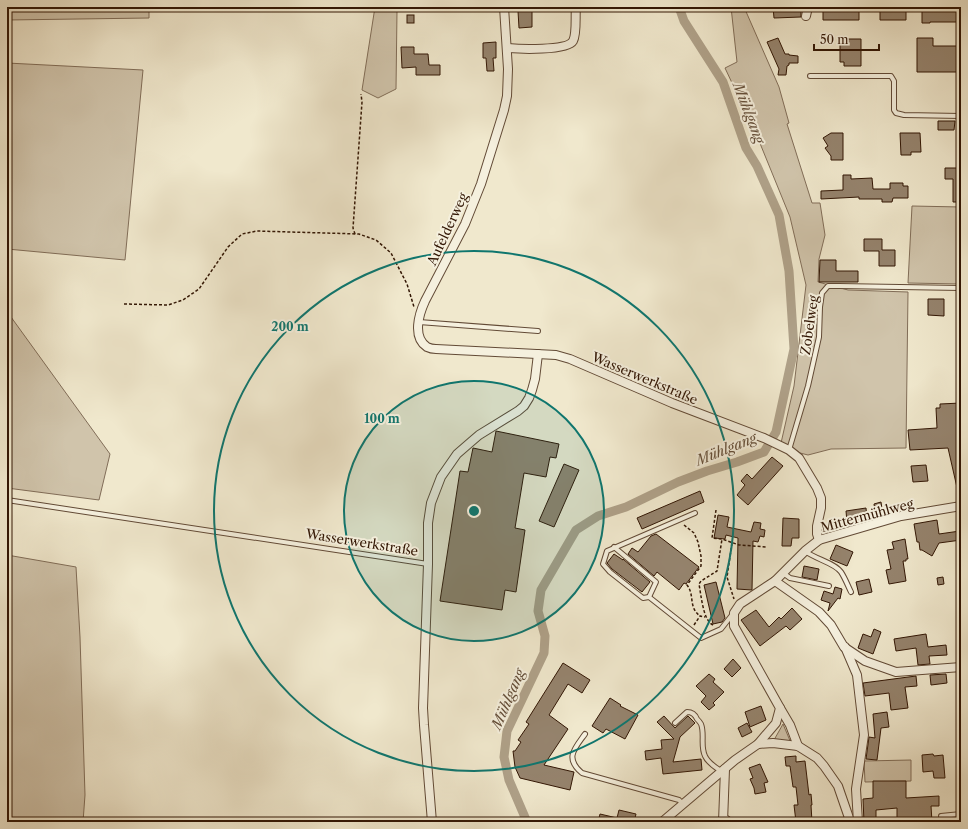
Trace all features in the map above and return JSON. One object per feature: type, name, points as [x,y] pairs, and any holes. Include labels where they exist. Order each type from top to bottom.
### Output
[{"type":"street","name":"Aufelderweg","points":[[504,7],[508,69],[507,96],[504,110],[481,184],[466,224],[420,313],[419,335],[424,344],[428,347],[436,349],[538,354]]},
{"type":"street","points":[[507,48],[544,49],[571,44],[574,40],[575,34],[576,7]]},
{"type":"street","points":[[806,16],[808,7]]},
{"type":"street","name":"Wasserwerkstraße","points":[[428,564],[429,512],[441,477],[457,454],[472,441],[524,406],[529,398],[535,379],[538,354],[556,355],[570,360],[672,403],[764,438],[789,450],[799,458],[817,488],[821,498],[821,508],[817,526],[819,540]]},
{"type":"street","name":"Mittermühlweg","points":[[736,610],[740,604],[776,581],[782,573],[805,551],[819,540],[901,516],[961,506]]},
{"type":"street","points":[[428,564],[424,719],[432,822]]},
{"type":"street","points":[[776,581],[819,612],[831,625],[844,647],[857,675],[864,735],[856,789],[858,822]]},
{"type":"street","points":[[736,610],[734,626],[790,725],[798,746]]},
{"type":"street","points":[[844,647],[865,661],[896,672],[961,667]]},
{"type":"street","points":[[662,822],[735,760],[758,744],[776,723],[780,708]]},
{"type":"street","points":[[758,744],[773,743],[798,746],[817,758],[838,786],[850,822]]},
{"type":"street","points":[[723,770],[726,821]]},
{"type":"lane","points":[[810,76],[890,76],[894,81],[894,110],[896,113],[904,115],[961,116]]},
{"type":"lane","name":"Zobelweg","points":[[789,450],[808,386],[819,337],[822,293],[828,286],[961,288]]},
{"type":"lane","points":[[419,322],[538,331]]},
{"type":"lane","name":"Wasserwerkstraße","points":[[7,500],[428,564]]},
{"type":"lane","points":[[649,597],[656,582],[614,547],[695,513]]},
{"type":"lane","name":"Mittermühlweg","points":[[614,547],[607,551],[603,564],[610,572],[643,598],[649,597],[701,638],[721,629],[736,610]]},
{"type":"lane","points":[[805,551],[815,558],[838,568],[851,592]]},
{"type":"lane","points":[[782,573],[790,578],[828,586]]},
{"type":"lane","points":[[675,723],[687,712],[691,712],[696,716],[702,728],[704,754],[708,761],[723,770]]},
{"type":"lane","points":[[585,734],[572,754],[575,766],[582,773],[679,800],[683,804]]},
{"type":"lane","points":[[940,816],[961,814]]},
{"type":"path","points":[[355,234],[353,221],[362,102],[361,94]]},
{"type":"path","points":[[124,304],[168,304],[183,300],[199,289],[228,247],[242,234],[256,231],[360,234],[376,240],[391,253],[407,284],[414,307]]},
{"type":"path","points":[[716,510],[712,538],[722,539],[739,545],[767,547]]},
{"type":"path","points":[[681,519],[684,526],[694,533],[698,542],[701,556],[701,566],[687,585],[691,589],[695,613],[700,616],[705,616]]},
{"type":"path","points":[[722,539],[717,571],[701,581],[700,584],[705,616],[710,624],[724,625]]},
{"type":"path","points":[[732,543],[727,577],[736,610]]},
{"type":"path","points":[[690,629],[700,616]]},
{"type":"shaded area","points":[[7,7],[149,7],[149,18],[7,20]]},
{"type":"shaded area","points":[[375,7],[395,7],[397,11],[396,89],[378,98],[362,90]]},
{"type":"shaded area","points":[[731,7],[744,7],[779,87],[789,123],[787,124],[812,203],[820,203],[825,235],[819,259],[818,282],[848,290],[908,292],[906,448],[831,449],[808,455],[800,453],[788,445],[781,443],[794,386],[806,285],[790,217],[757,136],[725,68],[737,62]]},
{"type":"shaded area","points":[[7,63],[143,70],[125,260],[7,249]]},
{"type":"shaded area","points":[[912,206],[961,207],[961,284],[908,283]]},
{"type":"shaded area","points":[[7,315],[11,317],[110,454],[99,500],[7,488]]},
{"type":"shaded area","points":[[7,555],[76,567],[80,637],[85,795],[83,822],[7,822]]},
{"type":"shaded area","points":[[783,724],[791,743],[774,740]]},
{"type":"shaded area","points":[[911,760],[911,781],[865,782],[864,761]]},
{"type":"building","points":[[773,7],[801,7],[801,17],[774,18]]},
{"type":"building","points":[[823,7],[845,7],[845,9],[859,9],[859,20],[823,20]]},
{"type":"building","points":[[887,7],[906,8],[906,20],[880,20],[880,10],[887,10]]},
{"type":"building","points":[[940,7],[961,7],[961,22],[922,23],[922,11],[940,11]]},
{"type":"building","points":[[518,11],[532,11],[532,27],[519,28]]},
{"type":"building","points":[[407,15],[414,15],[414,23],[407,23]]},
{"type":"building","points":[[778,38],[785,54],[798,56],[798,63],[789,63],[787,66],[786,75],[778,75],[779,69],[767,42]]},
{"type":"building","points":[[917,38],[933,38],[933,46],[961,46],[961,72],[917,72]]},
{"type":"building","points":[[840,39],[861,39],[861,66],[844,66],[844,62],[840,62]]},
{"type":"building","points":[[496,42],[496,58],[493,58],[494,71],[487,71],[486,58],[483,58],[483,43]]},
{"type":"building","points":[[401,47],[414,47],[414,54],[428,54],[429,65],[440,65],[440,75],[416,75],[416,67],[402,68]]},
{"type":"building","points":[[938,121],[955,121],[954,130],[938,130]]},
{"type":"building","points":[[831,133],[843,133],[843,160],[831,160],[831,156],[825,148],[828,146],[823,138]]},
{"type":"building","points":[[900,133],[920,133],[921,152],[911,152],[911,155],[901,155]]},
{"type":"building","points":[[945,168],[961,168],[961,202],[953,202],[953,179],[945,179]]},
{"type":"building","points":[[843,175],[851,175],[851,179],[872,178],[873,189],[890,189],[890,183],[903,183],[903,186],[908,186],[908,198],[893,198],[892,202],[882,202],[882,199],[859,199],[859,197],[821,199],[821,191],[843,190]]},
{"type":"building","points":[[864,239],[882,239],[882,250],[895,250],[895,266],[879,266],[879,251],[864,251]]},
{"type":"building","points":[[820,260],[836,260],[836,271],[858,271],[858,282],[819,282]]},
{"type":"building","points":[[928,299],[944,299],[944,316],[928,315]]},
{"type":"building","points":[[961,403],[961,416],[959,416],[959,420],[961,440],[961,491],[958,492],[948,448],[910,450],[908,430],[937,428],[936,408],[940,408],[940,404]]},
{"type":"building","points":[[496,431],[559,444],[556,458],[550,457],[546,477],[524,473],[515,528],[525,530],[516,592],[505,590],[502,610],[440,601],[460,471],[468,472],[473,448],[492,452]]},
{"type":"building","points":[[772,457],[783,466],[748,505],[737,495],[745,485],[741,481],[747,474],[752,479]]},
{"type":"building","points":[[564,464],[579,470],[554,527],[539,521]]},
{"type":"building","points":[[926,465],[928,481],[913,482],[911,466]]},
{"type":"building","points":[[700,491],[704,502],[642,529],[637,518]]},
{"type":"building","points":[[881,502],[882,509],[875,511],[874,504]]},
{"type":"building","points":[[866,508],[867,519],[864,519],[865,521],[856,523],[856,521],[847,522],[846,511]]},
{"type":"building","points":[[718,515],[729,517],[727,527],[751,532],[754,522],[761,523],[760,529],[765,530],[764,537],[760,536],[758,542],[753,541],[752,590],[737,589],[738,538],[726,535],[725,539],[714,538]]},
{"type":"building","points":[[783,518],[799,519],[799,538],[792,538],[791,546],[782,546]]},
{"type":"building","points":[[937,520],[939,534],[960,531],[961,540],[939,543],[932,556],[920,550],[914,524]]},
{"type":"building","points":[[656,534],[699,567],[686,584],[684,583],[679,590],[657,572],[654,576],[628,554],[632,548],[638,552],[651,536]]},
{"type":"building","points":[[905,539],[908,559],[903,561],[906,581],[889,584],[886,570],[891,569],[887,550],[894,549],[892,542]]},
{"type":"building","points":[[836,545],[853,552],[847,566],[830,559]]},
{"type":"building","points":[[614,554],[623,559],[650,582],[642,592],[612,569],[607,563]]},
{"type":"building","points":[[804,566],[819,569],[817,580],[802,577]]},
{"type":"building","points":[[943,577],[944,584],[938,585],[937,578]]},
{"type":"building","points":[[869,579],[872,592],[859,595],[856,582]]},
{"type":"building","points":[[716,582],[725,618],[722,622],[713,624],[704,585]]},
{"type":"building","points":[[835,587],[842,589],[840,599],[838,598],[828,611],[830,603],[821,600],[824,591],[833,594]]},
{"type":"building","points":[[792,608],[802,619],[790,630],[786,626],[760,646],[741,620],[756,610],[769,627],[779,617],[781,619]]},
{"type":"building","points":[[874,629],[881,632],[873,654],[858,648],[863,634],[871,637]]},
{"type":"building","points":[[926,634],[928,647],[946,645],[947,655],[929,656],[930,664],[918,665],[916,648],[896,651],[894,639]]},
{"type":"building","points":[[733,659],[741,668],[732,677],[724,669]]},
{"type":"building","points":[[563,663],[590,680],[582,693],[568,684],[549,715],[568,729],[544,765],[574,772],[570,790],[520,778],[515,767],[513,751],[515,751],[521,742],[518,740],[529,724],[526,722]]},
{"type":"building","points":[[709,674],[715,679],[713,682],[724,692],[713,703],[715,705],[709,710],[701,702],[706,696],[696,686]]},
{"type":"building","points":[[946,674],[947,683],[931,685],[930,675]]},
{"type":"building","points":[[916,676],[917,686],[905,687],[908,708],[891,710],[889,693],[865,696],[863,683]]},
{"type":"building","points":[[610,698],[621,705],[620,706],[638,715],[625,739],[606,729],[603,733],[592,726]]},
{"type":"building","points":[[761,706],[766,720],[750,727],[745,712]]},
{"type":"building","points":[[887,712],[889,727],[881,728],[877,760],[866,759],[869,737],[875,738],[873,714]]},
{"type":"building","points":[[664,716],[675,728],[688,716],[695,723],[680,737],[673,762],[701,759],[702,770],[663,774],[661,758],[646,760],[645,751],[662,749],[661,740],[674,739],[657,722]]},
{"type":"building","points":[[747,723],[752,732],[742,737],[738,728]]},
{"type":"building","points":[[933,754],[934,756],[943,755],[945,778],[934,778],[933,771],[923,772],[922,755]]},
{"type":"building","points":[[796,756],[796,762],[805,761],[809,795],[811,794],[812,822],[796,822],[794,805],[798,805],[796,787],[793,787],[790,766],[786,766],[785,757]]},
{"type":"building","points":[[760,764],[768,782],[764,783],[766,792],[755,794],[750,779],[753,778],[749,768]]},
{"type":"building","points":[[873,781],[906,781],[906,798],[939,796],[939,806],[931,806],[932,822],[897,822],[897,808],[876,810],[876,822],[864,822],[863,799],[873,798]]},
{"type":"building","points":[[619,810],[636,814],[634,822],[598,822],[600,814],[617,818]]},
{"type":"waterway","name":"Mühlgang","points":[[527,822],[509,780],[504,757],[507,731],[544,653],[545,636],[538,611],[541,590],[576,530],[598,516],[626,507],[678,482],[764,452],[776,432],[794,349],[789,271],[779,215],[757,166],[746,148],[723,82],[684,21],[679,7]]}]
